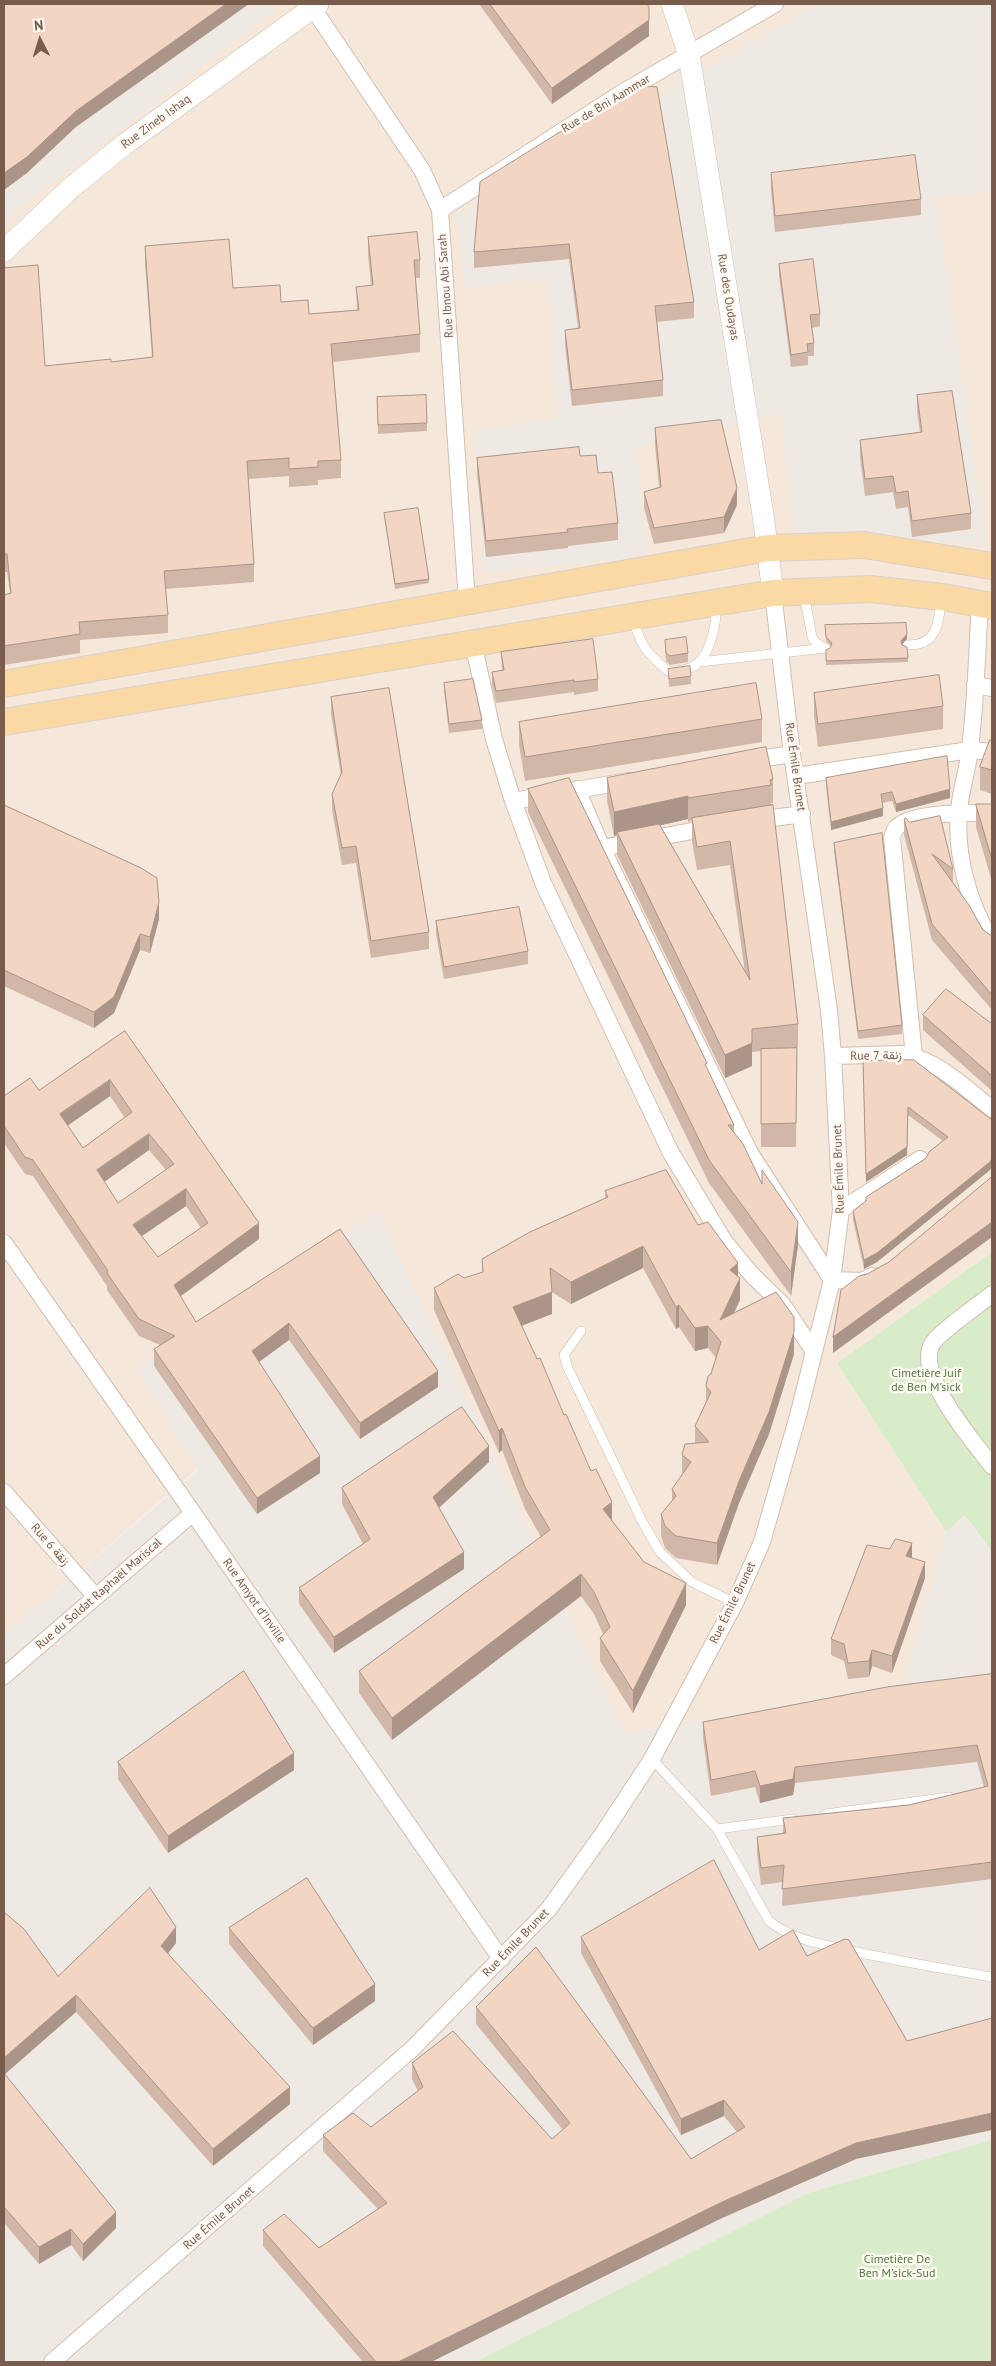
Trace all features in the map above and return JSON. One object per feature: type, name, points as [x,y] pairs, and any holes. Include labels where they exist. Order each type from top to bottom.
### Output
[{"type":"main road","points":[[4,684],[768,548],[864,545],[992,566]]},
{"type":"main road","points":[[4,722],[473,642],[634,617],[716,601],[773,593],[803,590],[870,589],[942,597],[986,605]]},
{"type":"street","name":"Rue des Oudayas","points":[[672,4],[689,55],[768,548],[773,593]]},
{"type":"street","name":"Rue de Bni Aammar","points":[[440,210],[587,114],[775,4]]},
{"type":"street","name":"Rue Ibnou Abi Sarah","points":[[314,5],[422,170],[440,210],[467,602]]},
{"type":"street","name":"Rue Zineb Ishaq","points":[[4,251],[72,187],[126,144],[314,5]]},
{"type":"street","name":"Rue Émile Brunet","points":[[52,2362],[412,2049],[548,1910],[602,1835],[652,1759],[735,1603],[762,1542],[797,1422],[813,1350],[832,1280],[841,1210],[833,1056],[802,814],[792,754],[773,593]]},
{"type":"street","points":[[986,605],[975,685],[970,750],[959,813],[962,860],[970,893],[981,924],[992,940]]},
{"type":"street","points":[[473,642],[494,739],[512,801],[544,885],[671,1153],[724,1241],[752,1275],[782,1304],[813,1350]]},
{"type":"street","points":[[975,685],[992,688]]},
{"type":"street","points":[[796,776],[970,750],[992,752]]},
{"type":"street","points":[[733,764],[792,754]]},
{"type":"street","points":[[512,801],[646,778]]},
{"type":"street","points":[[577,789],[602,848],[750,1153],[832,1280],[862,1281],[883,1270]]},
{"type":"street","points":[[914,1056],[892,838],[895,829],[903,823],[918,819],[959,813],[992,814]]},
{"type":"street","points":[[602,848],[802,814]]},
{"type":"street","name":"Rue 7 زنقة","points":[[833,1056],[904,1054],[914,1056],[933,1063],[992,1109]]},
{"type":"street","points":[[841,1210],[920,1159]]},
{"type":"street","name":"Rue Amyot d'Inville","points":[[4,1243],[501,1959]]},
{"type":"street","points":[[992,1294],[934,1341],[929,1358],[931,1375],[950,1408],[992,1466]]},
{"type":"street","name":"Rue 6 زنقة","points":[[4,1492],[96,1597]]},
{"type":"street","name":"Rue du Soldat Raphaël Mariscal","points":[[4,1676],[193,1513]]},
{"type":"lane","points":[[699,662],[826,648],[815,642],[812,637],[803,590]]},
{"type":"lane","points":[[907,645],[920,644],[932,636],[939,621],[942,597]]},
{"type":"lane","points":[[634,617],[637,635],[645,651],[668,672],[689,669],[699,662],[711,640],[715,628],[716,601]]},
{"type":"lane","points":[[581,1331],[564,1355],[567,1366],[642,1521],[660,1552],[692,1582],[735,1603]]},
{"type":"lane","points":[[652,1759],[717,1829],[768,1921],[782,1931],[796,1937],[897,1961],[992,1977]]},
{"type":"lane","points":[[717,1829],[949,1796]]},
{"type":"shaded area","points":[[4,4],[992,4],[992,1252],[837,1363],[946,1532],[906,1683],[625,1734],[378,1212],[138,1368],[198,1469],[4,1635]]},
{"type":"shaded area","points":[[4,4],[282,4],[4,220]]},
{"type":"shaded area","points":[[817,4],[992,4],[992,191],[935,196],[987,544],[792,531],[782,413],[636,448],[646,555],[484,573],[475,432],[557,417],[549,277],[465,288],[457,215]]},
{"type":"shaded area","points":[[378,1212],[625,1734],[905,1683],[946,1532],[963,1515],[992,1551],[992,2140],[808,2193],[475,2362],[4,2362],[4,1635],[198,1470],[138,1368]]},
{"type":"green space","name":"Cimetière Juif de Ben M'sick","points":[[992,1252],[992,1551],[964,1515],[946,1532],[837,1363]]},
{"type":"green space","name":"Cimetière De Ben M'sick-Sud","points":[[992,2140],[992,2362],[475,2362],[808,2193]]},
{"type":"building","points":[[4,4],[226,4],[76,111],[27,157],[4,173]]},
{"type":"building","points":[[490,4],[647,4],[649,7],[649,20],[552,88]]},
{"type":"building","points":[[636,85],[657,87],[694,302],[655,306],[663,380],[572,390],[565,330],[580,328],[569,244],[474,252],[480,182]]},
{"type":"building","points":[[915,155],[921,199],[775,216],[771,173]]},
{"type":"building","points":[[417,232],[420,260],[414,260],[420,334],[331,344],[341,460],[318,461],[318,467],[289,469],[289,458],[247,461],[254,564],[164,571],[168,615],[79,622],[80,634],[4,646],[4,595],[11,593],[7,554],[4,554],[4,268],[38,265],[45,366],[111,359],[111,362],[153,357],[145,246],[229,239],[233,288],[280,285],[281,302],[308,300],[309,314],[359,310],[356,287],[373,285],[368,237]]},
{"type":"building","points":[[813,259],[820,314],[810,315],[814,343],[807,344],[808,352],[791,355],[779,264]]},
{"type":"building","points":[[952,391],[971,513],[912,521],[908,491],[896,493],[893,476],[865,479],[860,440],[922,432],[917,395]]},
{"type":"building","points":[[426,395],[427,423],[378,425],[377,397]]},
{"type":"building","points":[[721,420],[737,488],[724,517],[654,528],[644,492],[661,487],[655,428]]},
{"type":"building","points":[[579,447],[580,456],[596,455],[598,473],[612,472],[618,523],[567,529],[568,532],[486,541],[477,458]]},
{"type":"building","points":[[418,508],[429,579],[395,584],[384,513]]},
{"type":"building","points":[[906,623],[907,634],[901,641],[902,645],[907,647],[908,658],[826,661],[826,650],[830,648],[832,643],[826,637],[825,625]]},
{"type":"building","points":[[686,637],[688,653],[670,656],[666,653],[665,640]]},
{"type":"building","points":[[593,639],[598,679],[574,682],[574,680],[496,691],[492,672],[504,670],[501,652]]},
{"type":"building","points":[[690,666],[691,676],[669,679],[668,669]]},
{"type":"building","points":[[939,675],[943,706],[818,724],[814,693]]},
{"type":"building","points":[[473,679],[482,720],[449,724],[444,683]]},
{"type":"building","points":[[756,683],[762,719],[525,757],[519,722]]},
{"type":"building","points":[[389,688],[429,932],[371,941],[356,846],[342,848],[332,794],[342,772],[331,697]]},
{"type":"building","points":[[990,740],[992,741],[992,770],[980,767]]},
{"type":"building","points":[[766,747],[773,779],[770,780],[771,785],[688,798],[688,796],[614,812],[607,778]]},
{"type":"building","points":[[947,756],[950,789],[896,804],[892,792],[881,794],[883,808],[831,822],[826,778]]},
{"type":"building","points":[[569,778],[707,1063],[705,1064],[734,1125],[728,1125],[743,1144],[762,1184],[762,1170],[798,1222],[791,1272],[709,1160],[528,789]]},
{"type":"building","points":[[976,804],[992,804],[992,859]]},
{"type":"building","points":[[4,805],[141,868],[157,878],[159,902],[150,937],[140,934],[114,997],[94,1012],[4,970]]},
{"type":"building","points":[[773,805],[798,1024],[752,1029],[752,1043],[725,1055],[617,832],[659,824],[750,980],[730,841],[697,847],[692,818]]},
{"type":"building","points":[[940,816],[953,869],[932,854],[969,905],[983,930],[992,936],[992,995],[932,924],[904,819],[906,818],[909,822]]},
{"type":"building","points":[[882,833],[902,1025],[858,1031],[834,843]]},
{"type":"building","points":[[519,907],[528,951],[444,967],[436,921]]},
{"type":"building","points":[[946,989],[992,1024],[992,1076],[923,1015]]},
{"type":"building","points":[[125,1031],[259,1223],[174,1285],[196,1322],[340,1229],[438,1371],[360,1423],[289,1323],[252,1351],[320,1456],[257,1498],[154,1349],[175,1336],[139,1319],[33,1160],[25,1157],[4,1126],[4,1096],[30,1078],[39,1090]],"holes":[[[110,1080],[132,1112],[83,1148],[60,1114]],[[149,1134],[174,1164],[118,1203],[97,1170]],[[186,1189],[208,1223],[158,1257],[133,1225]]]},
{"type":"building","points":[[797,1048],[796,1123],[761,1124],[761,1049]]},
{"type":"building","points":[[914,1060],[992,1120],[992,1158],[990,1162],[877,1253],[864,1260],[853,1211],[866,1201],[866,1197],[925,1159],[930,1151],[948,1137],[908,1107],[907,1147],[866,1174],[863,1061]]},
{"type":"building","points":[[666,1170],[698,1225],[708,1222],[738,1263],[730,1270],[740,1278],[720,1320],[776,1292],[794,1317],[794,1332],[769,1412],[739,1481],[717,1543],[676,1536],[665,1526],[661,1514],[676,1496],[672,1489],[691,1462],[682,1455],[685,1444],[709,1442],[695,1426],[711,1392],[706,1386],[708,1376],[711,1374],[721,1342],[708,1326],[695,1328],[679,1305],[676,1307],[643,1246],[571,1282],[550,1268],[552,1292],[513,1307],[537,1359],[540,1358],[564,1415],[566,1414],[591,1471],[596,1469],[612,1502],[603,1509],[644,1562],[686,1583],[633,1691],[600,1638],[610,1627],[594,1592],[581,1574],[392,1718],[359,1671],[550,1530],[525,1487],[502,1428],[499,1431],[434,1288],[458,1274],[464,1278],[483,1272],[482,1259],[530,1232],[608,1197],[605,1191]]},
{"type":"building","points":[[992,1177],[992,1222],[833,1337],[841,1290],[859,1276],[867,1274],[889,1262]]},
{"type":"building","points":[[462,1407],[489,1446],[433,1497],[464,1552],[334,1637],[299,1588],[370,1539],[342,1488]]},
{"type":"building","points":[[896,1539],[912,1543],[906,1556],[925,1562],[892,1656],[872,1650],[869,1661],[848,1663],[844,1644],[831,1639],[867,1545],[889,1549]]},
{"type":"building","points":[[244,1671],[294,1753],[168,1836],[118,1762]]},
{"type":"building","points":[[992,1674],[992,1862],[782,1889],[784,1865],[761,1868],[757,1837],[786,1833],[783,1818],[909,1805],[988,1786],[977,1745],[795,1767],[793,1779],[760,1786],[755,1771],[711,1780],[703,1722],[887,1687]]},
{"type":"building","points":[[714,1860],[759,1950],[793,1930],[807,1956],[845,1939],[849,1940],[907,2041],[992,2018],[992,2113],[856,2143],[722,2202],[398,2362],[376,2362],[263,2230],[284,2214],[319,2248],[387,2203],[323,2135],[353,2113],[371,2127],[423,2087],[412,2063],[453,2031],[552,2139],[570,2123],[476,2007],[536,1947],[691,2159],[745,2127],[724,2100],[681,2119],[581,1937]]},
{"type":"building","points":[[307,1878],[375,1984],[313,2028],[229,1928]]},
{"type":"building","points":[[150,1888],[176,1927],[161,1946],[290,2087],[213,2149],[76,1995],[4,2058],[4,1912],[24,1929],[58,1976]]},
{"type":"building","points":[[4,2073],[116,2212],[83,2244],[71,2229],[39,2247],[4,2207]]}]
